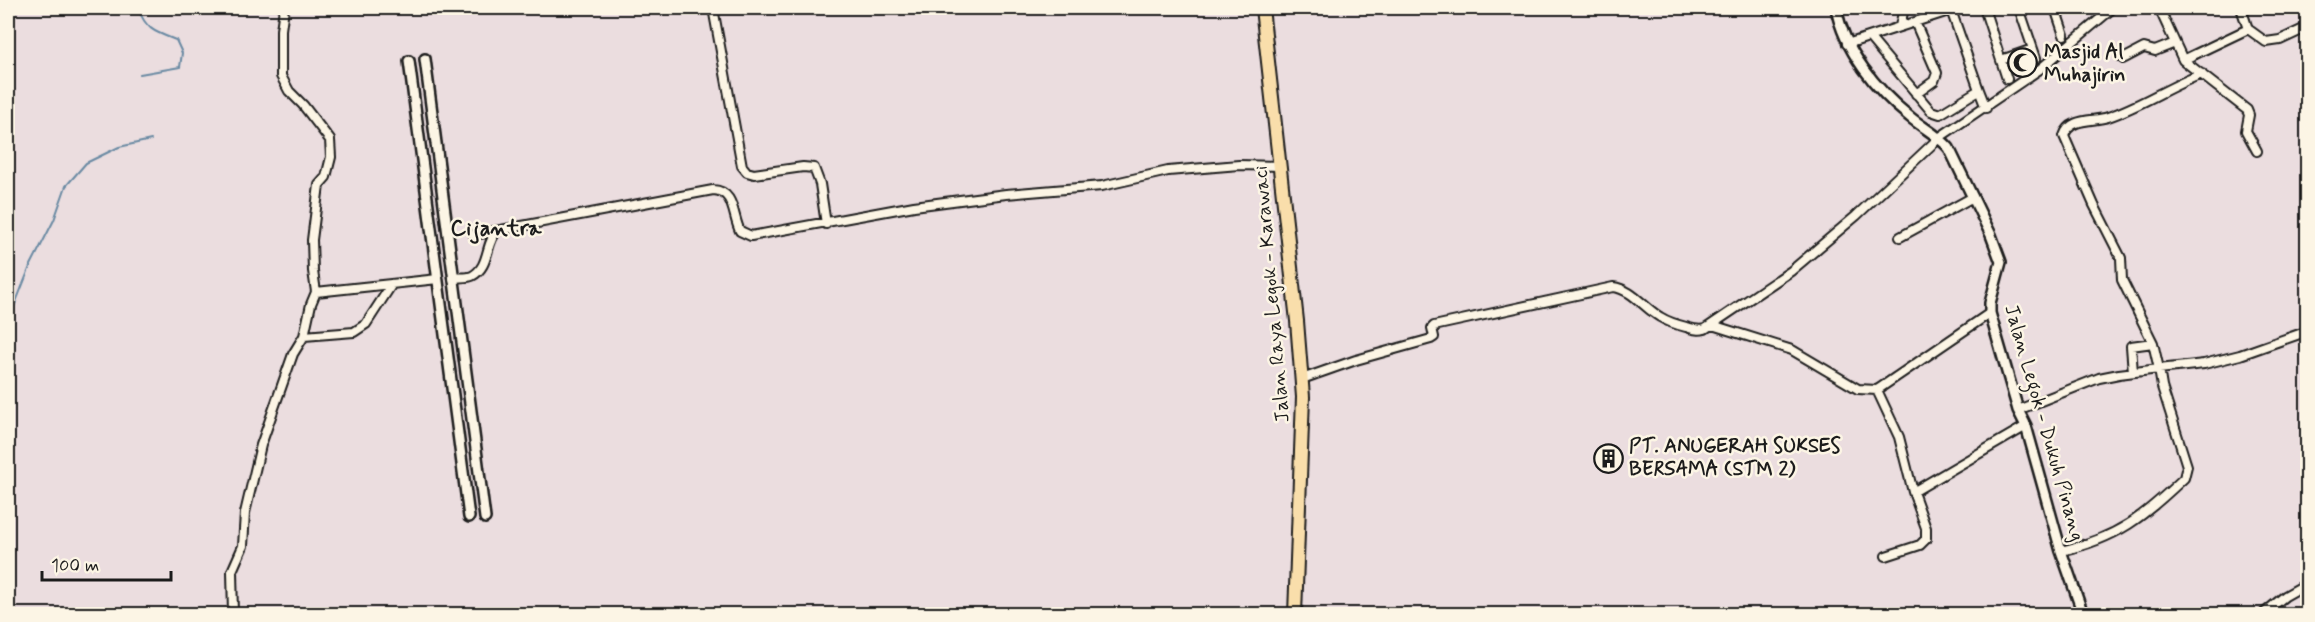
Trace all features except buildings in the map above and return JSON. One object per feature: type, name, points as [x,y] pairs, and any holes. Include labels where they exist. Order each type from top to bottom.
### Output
[{"type":"main road","name":"Jalan Raya Legok - Karawaci","points":[[1262,8],[1302,380],[1304,423],[1295,615]]},
{"type":"street","points":[[233,615],[232,571],[243,546],[245,513],[261,445],[293,354],[304,336],[316,292],[312,240],[319,185],[326,177],[332,147],[330,140],[289,91],[281,76],[281,30],[284,8]]},
{"type":"street","points":[[713,8],[742,166],[747,172],[754,174],[803,166],[814,168],[820,184],[826,224]]},
{"type":"street","name":"Jalan Legok - Dukuh Pinang","points":[[1836,8],[1847,44],[1896,106],[1921,126],[1940,137],[1957,160],[2001,262],[1990,303],[1990,313],[2018,410],[2026,426],[2061,551],[2084,615]]},
{"type":"street","points":[[1900,26],[1904,8]]},
{"type":"street","points":[[1984,8],[2007,80]]},
{"type":"street","points":[[2019,8],[2036,58]]},
{"type":"street","points":[[2055,8],[2064,35]]},
{"type":"street","points":[[1302,380],[1356,360],[1431,339],[1434,337],[1432,328],[1434,326],[1614,287],[1629,292],[1660,318],[1701,330],[1712,325],[1799,264],[1856,216],[1940,137],[1986,108],[2040,69],[2113,8]]},
{"type":"street","points":[[2159,8],[2183,60],[2247,110],[2249,115],[2246,131],[2257,152]]},
{"type":"street","points":[[2241,8],[2248,29],[2266,42],[2271,43],[2307,27]]},
{"type":"street","points":[[1847,44],[1955,9],[1986,108]]},
{"type":"street","points":[[1915,22],[1937,73],[1934,81],[1916,94]]},
{"type":"street","points":[[2183,60],[2248,29]]},
{"type":"street","points":[[1869,37],[1931,111],[1938,114],[1979,90]]},
{"type":"street","points":[[2123,58],[2144,48],[2155,51],[2175,43]]},
{"type":"street","points":[[2001,60],[2033,49]]},
{"type":"street","points":[[425,59],[484,518]]},
{"type":"street","points":[[409,61],[469,517]]},
{"type":"street","points":[[2061,551],[2112,536],[2140,518],[2184,478],[2187,466],[2160,378],[2153,343],[2122,280],[2121,258],[2094,205],[2064,136],[2074,123],[2111,116],[2202,74]]},
{"type":"street","points":[[474,235],[712,190],[721,191],[727,196],[740,231],[751,236],[935,203],[1102,186],[1168,171],[1239,165],[1280,166]]},
{"type":"street","points":[[425,179],[440,177]]},
{"type":"street","points":[[1900,237],[1973,197]]},
{"type":"street","points":[[453,278],[472,276],[484,264],[490,238],[498,230]]},
{"type":"street","points":[[316,292],[438,279]]},
{"type":"street","points":[[304,336],[354,332],[366,324],[393,284]]},
{"type":"street","points":[[1712,325],[1792,350],[1858,389],[1877,390],[1990,313]]},
{"type":"street","points":[[2018,410],[2099,378],[2213,362],[2240,355],[2307,331]]},
{"type":"street","points":[[446,342],[461,340]]},
{"type":"street","points":[[2133,372],[2131,346],[2153,343]]},
{"type":"street","points":[[1877,390],[1899,437],[1913,492],[1926,528],[1926,539],[1920,545],[1886,556]]},
{"type":"street","points":[[1913,492],[2026,426]]},
{"type":"street","points":[[2263,615],[2285,596],[2307,583]]},
{"type":"waterway","points":[[138,8],[148,26],[176,40],[182,53],[180,67],[140,74]]},
{"type":"waterway","points":[[8,322],[29,269],[54,220],[66,186],[86,163],[119,147],[151,140]]},
{"type":"place","name":"Masjid Al Muhajirin","points":[[2023,63]]},
{"type":"place","name":"PT. ANUGERAH SUKSES BERSAMA (STM 2)","points":[[1608,458]]},
{"type":"district","name":"Cijantra","points":[[496,229]]}]
